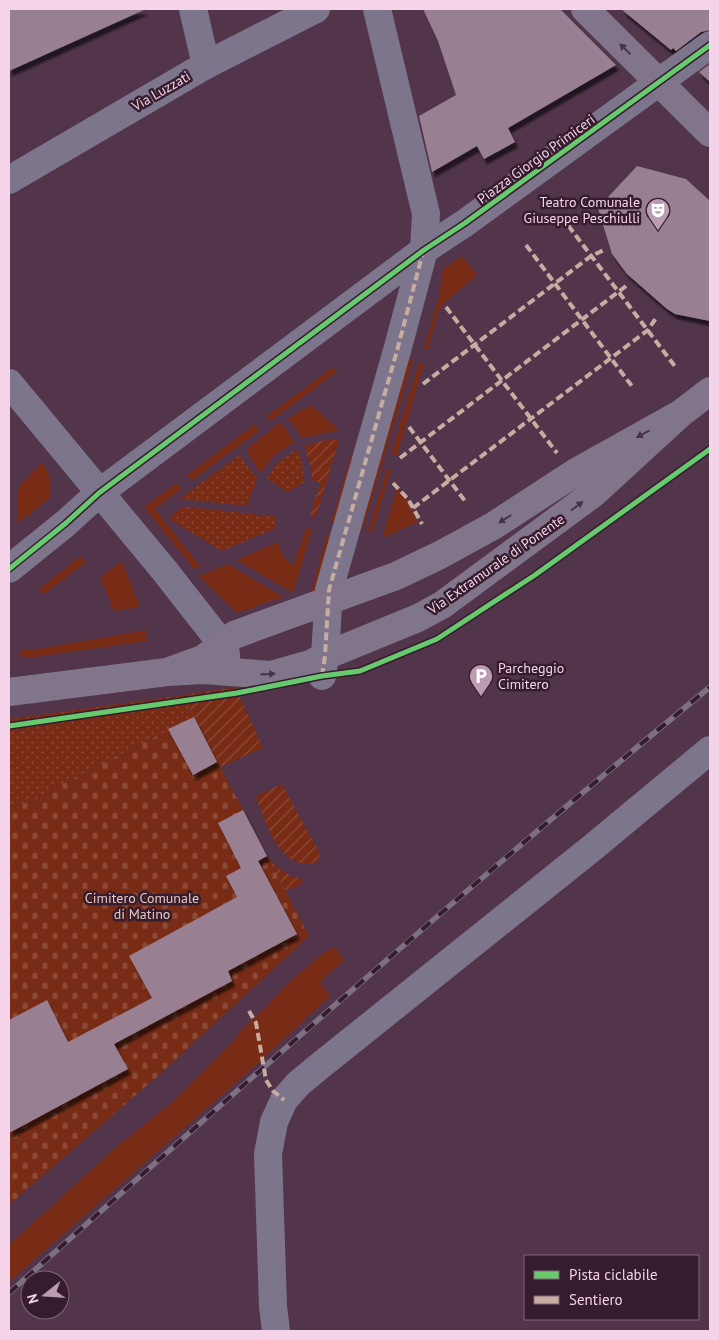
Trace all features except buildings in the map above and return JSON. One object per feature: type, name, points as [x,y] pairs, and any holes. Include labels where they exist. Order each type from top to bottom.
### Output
[{"type":"main road","points":[[585,9],[710,133]]},
{"type":"main road","name":"Via Extramurale di Ponente","points":[[9,692],[167,672],[204,670],[271,674],[310,664],[324,666],[442,605],[594,493],[680,414],[710,391]]},
{"type":"main road","name":"Via Extramurale di Ponente","points":[[167,672],[203,659],[234,635],[396,576],[440,555],[493,526],[576,472],[680,414]]},
{"type":"street","points":[[193,9],[206,65]]},
{"type":"street","name":"Via Luzzati","points":[[12,171],[206,65],[316,9]]},
{"type":"street","points":[[324,666],[329,590],[424,250],[426,214],[377,9]]},
{"type":"street","name":"Piazza Giorgio Primiceri","points":[[9,569],[66,523],[99,493],[424,250],[465,224],[710,45]]},
{"type":"street","points":[[9,383],[164,570],[222,644],[226,654],[226,672]]},
{"type":"street","points":[[276,1331],[273,1306],[268,1154],[274,1122],[284,1100],[316,1068],[592,848],[710,750]]},
{"type":"green space","points":[[462,256],[477,275],[443,304],[439,310],[428,350],[424,349],[439,296],[443,269]]},
{"type":"green space","points":[[408,358],[413,360],[363,529],[358,528]]},
{"type":"green space","points":[[419,362],[424,364],[397,456],[391,454]]},
{"type":"green space","points":[[333,367],[337,372],[270,421],[267,416]]},
{"type":"green space","points":[[311,405],[339,430],[302,438],[288,418]]},
{"type":"green space","points":[[281,422],[294,442],[276,454],[260,473],[247,448]]},
{"type":"green space","points":[[255,424],[259,431],[191,481],[187,475]]},
{"type":"green space","points":[[325,440],[339,440],[316,517],[310,516],[320,483],[312,480],[312,470],[304,446]]},
{"type":"green space","points":[[297,449],[302,461],[303,483],[288,492],[267,478],[276,464]]},
{"type":"green space","points":[[241,454],[243,461],[257,478],[247,506],[179,499]]},
{"type":"green space","points":[[351,456],[356,457],[336,523],[331,522]]},
{"type":"green space","points":[[42,463],[50,480],[49,499],[18,523],[17,502],[19,486]]},
{"type":"green space","points":[[387,469],[391,470],[372,533],[368,531]]},
{"type":"green space","points":[[176,483],[181,489],[155,509],[200,566],[194,569],[144,507]]},
{"type":"green space","points":[[397,488],[407,500],[418,522],[382,538]]},
{"type":"green space","points":[[182,507],[277,517],[274,529],[222,551],[169,519]]},
{"type":"green space","points":[[306,528],[312,529],[293,593],[237,560],[278,542],[283,556],[293,566]]},
{"type":"green space","points":[[327,534],[332,535],[315,596],[309,599]]},
{"type":"green space","points":[[81,556],[86,562],[43,595],[39,589]]},
{"type":"green space","points":[[122,561],[140,607],[114,611],[100,577]]},
{"type":"green space","points":[[228,564],[283,597],[237,613],[199,576]]},
{"type":"green space","points":[[146,630],[147,641],[28,658],[23,658],[19,655],[23,649],[32,650]]},
{"type":"green space","points":[[235,687],[263,748],[220,767],[183,695]]},
{"type":"green space","points":[[183,695],[194,717],[9,811],[9,719]]},
{"type":"green space","name":"Cimitero Comunale di Matino","points":[[194,717],[309,936],[160,1074],[9,1205],[9,811]]},
{"type":"green space","points":[[282,784],[320,854],[318,862],[305,864],[294,861],[284,853],[269,831],[256,796]]},
{"type":"green space","points":[[267,856],[283,871],[304,880],[297,887],[285,890]]},
{"type":"green space","points":[[335,947],[344,960],[320,982],[330,996],[257,1064],[23,1270],[20,1270],[20,1272],[9,1282],[9,1245],[115,1148],[175,1100],[289,982],[323,953]]},
{"type":"railway","points":[[9,1293],[356,987],[710,687]]},
{"type":"marked path","points":[[561,216],[677,369]]},
{"type":"marked path","points":[[526,245],[634,389]]},
{"type":"marked path","points":[[423,384],[591,256],[604,250]]},
{"type":"marked path","points":[[322,676],[329,590],[423,252]]},
{"type":"marked path","points":[[400,458],[626,286]]},
{"type":"marked path","points":[[446,307],[557,453]]},
{"type":"marked path","points":[[413,508],[648,330],[656,318]]},
{"type":"marked path","points":[[409,427],[465,501]]},
{"type":"marked path","points":[[393,483],[408,499],[422,524]]},
{"type":"marked path","points":[[249,1011],[256,1023],[266,1080],[273,1091],[284,1100]]},
{"type":"cycle path","points":[[9,569],[66,523],[99,493],[424,250],[465,223],[710,45]]},
{"type":"cycle path","points":[[9,726],[237,693],[322,676],[360,671],[437,639],[535,575],[710,449]]},
{"type":"place","name":"Teatro Comunale Giuseppe Peschiulli","points":[[658,231]]},
{"type":"place","name":"Parcheggio Cimitero","points":[[481,697]]}]
